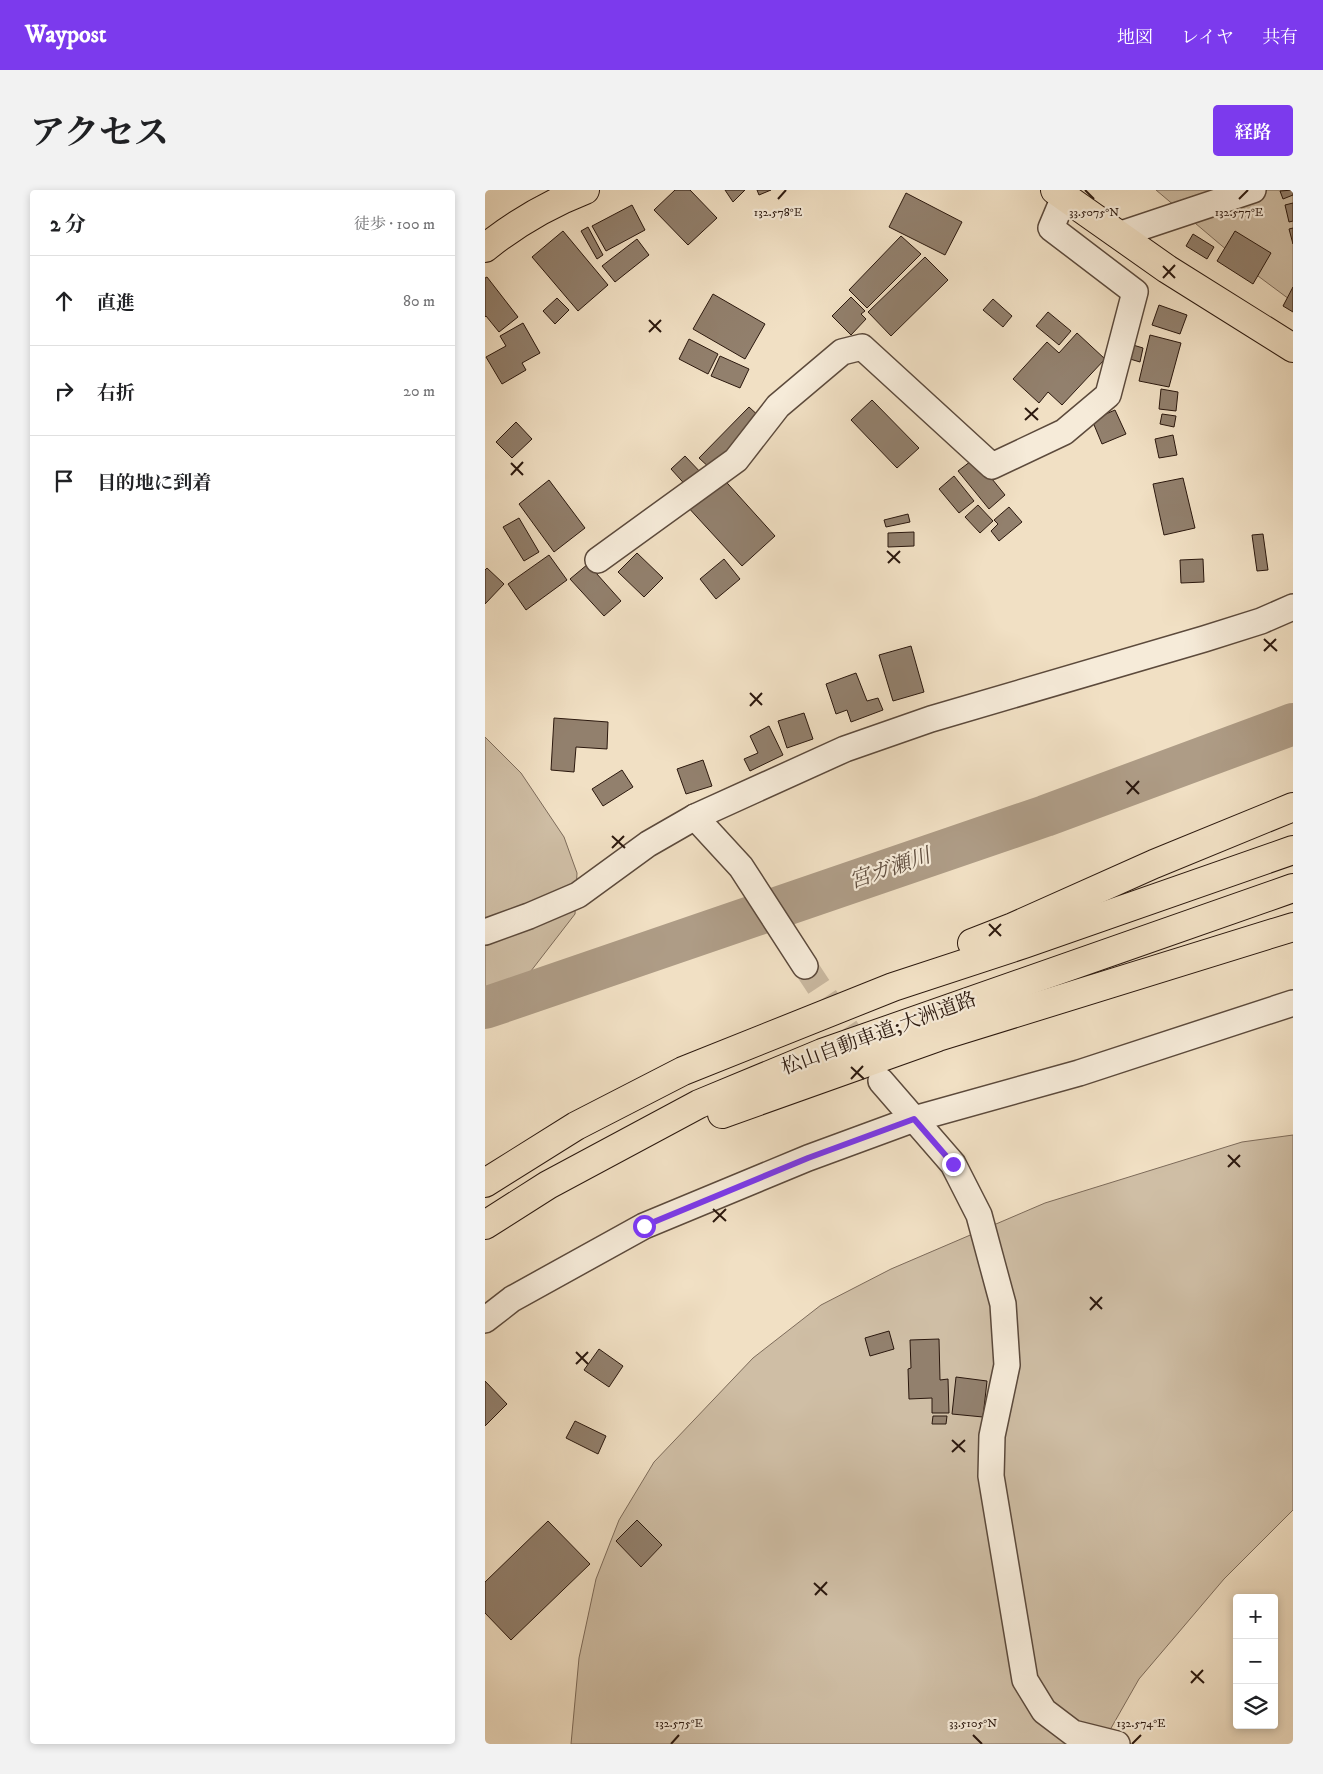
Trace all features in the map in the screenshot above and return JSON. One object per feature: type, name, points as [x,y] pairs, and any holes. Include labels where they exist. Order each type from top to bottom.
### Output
[{"type":"highway","points":[[485,248],[501,235],[557,201],[585,190]]},
{"type":"highway","points":[[1060,193],[1167,269],[1293,348]]},
{"type":"highway","points":[[683,1071],[801,1012],[1013,927],[1154,864],[1293,807]]},
{"type":"highway","name":"松山自動車道;大洲道路","points":[[485,1183],[576,1126],[683,1071],[893,987],[1024,944],[1293,850]]},
{"type":"highway","name":"松山自動車道;大洲道路","points":[[485,1226],[548,1185],[699,1104],[822,1053],[1293,888]]},
{"type":"highway","points":[[597,1158],[938,1037],[1293,927]]},
{"type":"street","points":[[1118,235],[1253,190]]},
{"type":"street","points":[[598,560],[736,460],[778,406],[842,352],[862,347],[992,466],[1064,432],[1108,395],[1135,292],[1051,228],[1060,193]]},
{"type":"street","points":[[485,932],[578,895],[648,844],[695,818],[853,746],[931,718],[1261,621],[1293,607]]},
{"type":"street","points":[[695,818],[741,867],[805,966]]},
{"type":"street","points":[[485,1320],[512,1299],[644,1226],[808,1158],[914,1119],[1079,1073],[1293,1003]]},
{"type":"street","points":[[881,1081],[953,1164],[979,1215],[1003,1304],[1007,1365],[992,1436],[991,1476],[1025,1680],[1044,1711],[1073,1733],[1117,1744]]},
{"type":"shaded area","points":[[1156,190],[1293,190],[1293,302],[1254,273]]},
{"type":"shaded area","points":[[485,737],[521,773],[564,837],[577,873],[575,914],[524,980],[485,1009]]},
{"type":"shaded area","points":[[1293,1135],[1293,1510],[1224,1579],[1139,1679],[1102,1744],[571,1744],[579,1658],[596,1579],[619,1520],[654,1462],[753,1358],[821,1305],[891,1269],[1045,1203],[1242,1142]]},
{"type":"building","points":[[675,190],[690,190],[717,218],[688,245],[654,210]]},
{"type":"building","points":[[725,190],[745,190],[733,202]]},
{"type":"building","points":[[757,190],[771,190],[759,195]]},
{"type":"building","points":[[1293,190],[1293,195],[1283,199],[1280,191]]},
{"type":"building","points":[[906,193],[962,222],[945,255],[889,227]]},
{"type":"building","points":[[1293,203],[1293,221],[1289,222],[1285,205]]},
{"type":"building","points":[[632,205],[645,230],[606,251],[592,226]]},
{"type":"building","points":[[588,227],[603,255],[597,259],[581,231]]},
{"type":"building","points":[[1293,228],[1293,244],[1289,229]]},
{"type":"building","points":[[563,231],[608,285],[578,311],[532,257]]},
{"type":"building","points":[[1235,231],[1271,253],[1253,284],[1217,261]]},
{"type":"building","points":[[1193,234],[1214,247],[1207,259],[1186,246]]},
{"type":"building","points":[[901,236],[921,254],[867,308],[849,290]]},
{"type":"building","points":[[637,239],[649,255],[615,282],[602,266]]},
{"type":"building","points":[[925,257],[948,280],[891,336],[868,312]]},
{"type":"building","points":[[487,277],[518,317],[499,332],[485,317],[485,278]]},
{"type":"building","points":[[1293,287],[1293,312],[1283,306]]},
{"type":"building","points":[[713,294],[765,324],[745,359],[693,329]]},
{"type":"building","points":[[851,297],[865,311],[861,314],[866,319],[851,335],[832,316]]},
{"type":"building","points":[[557,298],[569,310],[555,324],[543,311]]},
{"type":"building","points":[[993,299],[1012,316],[1003,327],[983,310]]},
{"type":"building","points":[[1159,305],[1187,315],[1180,334],[1152,325]]},
{"type":"building","points":[[1048,312],[1071,331],[1059,345],[1036,326]]},
{"type":"building","points":[[523,323],[540,353],[522,363],[526,370],[502,384],[486,357],[506,346],[500,336]]},
{"type":"building","points":[[1077,333],[1105,359],[1062,405],[1048,392],[1039,403],[1013,379],[1047,342],[1059,353]]},
{"type":"building","points":[[1150,335],[1181,343],[1169,387],[1139,381]]},
{"type":"building","points":[[689,339],[718,354],[708,374],[679,359]]},
{"type":"building","points":[[1133,345],[1143,348],[1140,362],[1130,359]]},
{"type":"building","points":[[720,356],[749,369],[740,388],[711,376]]},
{"type":"building","points":[[1161,389],[1178,392],[1176,411],[1159,409]]},
{"type":"building","points":[[872,400],[919,448],[897,468],[851,420]]},
{"type":"building","points":[[749,407],[762,419],[712,470],[699,458]]},
{"type":"building","points":[[1115,410],[1126,434],[1102,444],[1092,420]]},
{"type":"building","points":[[1162,414],[1176,416],[1174,427],[1160,424]]},
{"type":"building","points":[[516,422],[532,439],[512,458],[496,442]]},
{"type":"building","points":[[1173,435],[1177,455],[1159,458],[1155,439]]},
{"type":"building","points":[[685,456],[704,476],[690,490],[671,469]]},
{"type":"building","points":[[975,458],[1005,495],[989,509],[958,471]]},
{"type":"building","points":[[719,474],[775,536],[742,566],[686,505]]},
{"type":"building","points":[[954,476],[974,501],[959,513],[939,489]]},
{"type":"building","points":[[1183,478],[1195,528],[1164,535],[1153,484]]},
{"type":"building","points":[[549,480],[585,528],[554,552],[519,504]]},
{"type":"building","points":[[978,505],[993,521],[980,533],[965,517]]},
{"type":"building","points":[[1009,507],[1022,522],[999,541],[991,531],[998,524],[994,520]]},
{"type":"building","points":[[908,514],[910,522],[886,527],[884,520]]},
{"type":"building","points":[[519,518],[539,552],[524,561],[503,527]]},
{"type":"building","points":[[914,532],[914,546],[888,547],[888,533]]},
{"type":"building","points":[[1263,534],[1268,570],[1257,571],[1252,535]]},
{"type":"building","points":[[637,553],[663,578],[644,597],[618,572]]},
{"type":"building","points":[[549,555],[567,580],[526,610],[508,584]]},
{"type":"building","points":[[724,559],[740,579],[716,599],[700,579]]},
{"type":"building","points":[[1203,559],[1204,582],[1181,583],[1180,560]]},
{"type":"building","points":[[588,564],[621,601],[604,616],[570,579]]},
{"type":"building","points":[[487,568],[504,584],[485,604],[485,570]]},
{"type":"building","points":[[911,646],[924,692],[893,701],[879,655]]},
{"type":"building","points":[[856,673],[867,701],[878,698],[883,710],[851,722],[847,710],[836,714],[826,684]]},
{"type":"building","points":[[804,713],[813,739],[787,748],[778,721]]},
{"type":"building","points":[[554,718],[608,722],[607,749],[576,747],[574,772],[551,770]]},
{"type":"building","points":[[769,726],[783,755],[750,771],[744,759],[758,753],[750,736]]},
{"type":"building","points":[[703,760],[712,786],[686,794],[677,769]]},
{"type":"building","points":[[622,770],[633,787],[603,806],[592,789]]},
{"type":"building","points":[[889,1331],[894,1349],[870,1356],[865,1338]]},
{"type":"building","points":[[939,1339],[940,1380],[948,1379],[949,1413],[932,1413],[932,1398],[909,1399],[908,1369],[911,1368],[910,1340]]},
{"type":"building","points":[[599,1349],[623,1366],[609,1387],[584,1370]]},
{"type":"building","points":[[956,1377],[987,1381],[983,1417],[952,1414]]},
{"type":"building","points":[[485,1381],[507,1404],[485,1426]]},
{"type":"building","points":[[933,1416],[947,1416],[946,1424],[932,1424]]},
{"type":"building","points":[[575,1421],[606,1436],[598,1454],[566,1438]]},
{"type":"building","points":[[637,1520],[662,1545],[641,1567],[616,1541]]},
{"type":"building","points":[[548,1521],[590,1564],[511,1640],[485,1613],[485,1582]]},
{"type":"waterway","name":"宮ガ瀬川","points":[[485,1008],[1045,816],[1293,724]]},
{"type":"tunnel","points":[[805,966],[866,1058]]},
{"type":"route","points":[[644,1226],[808,1158],[914,1119],[953,1164]]}]
